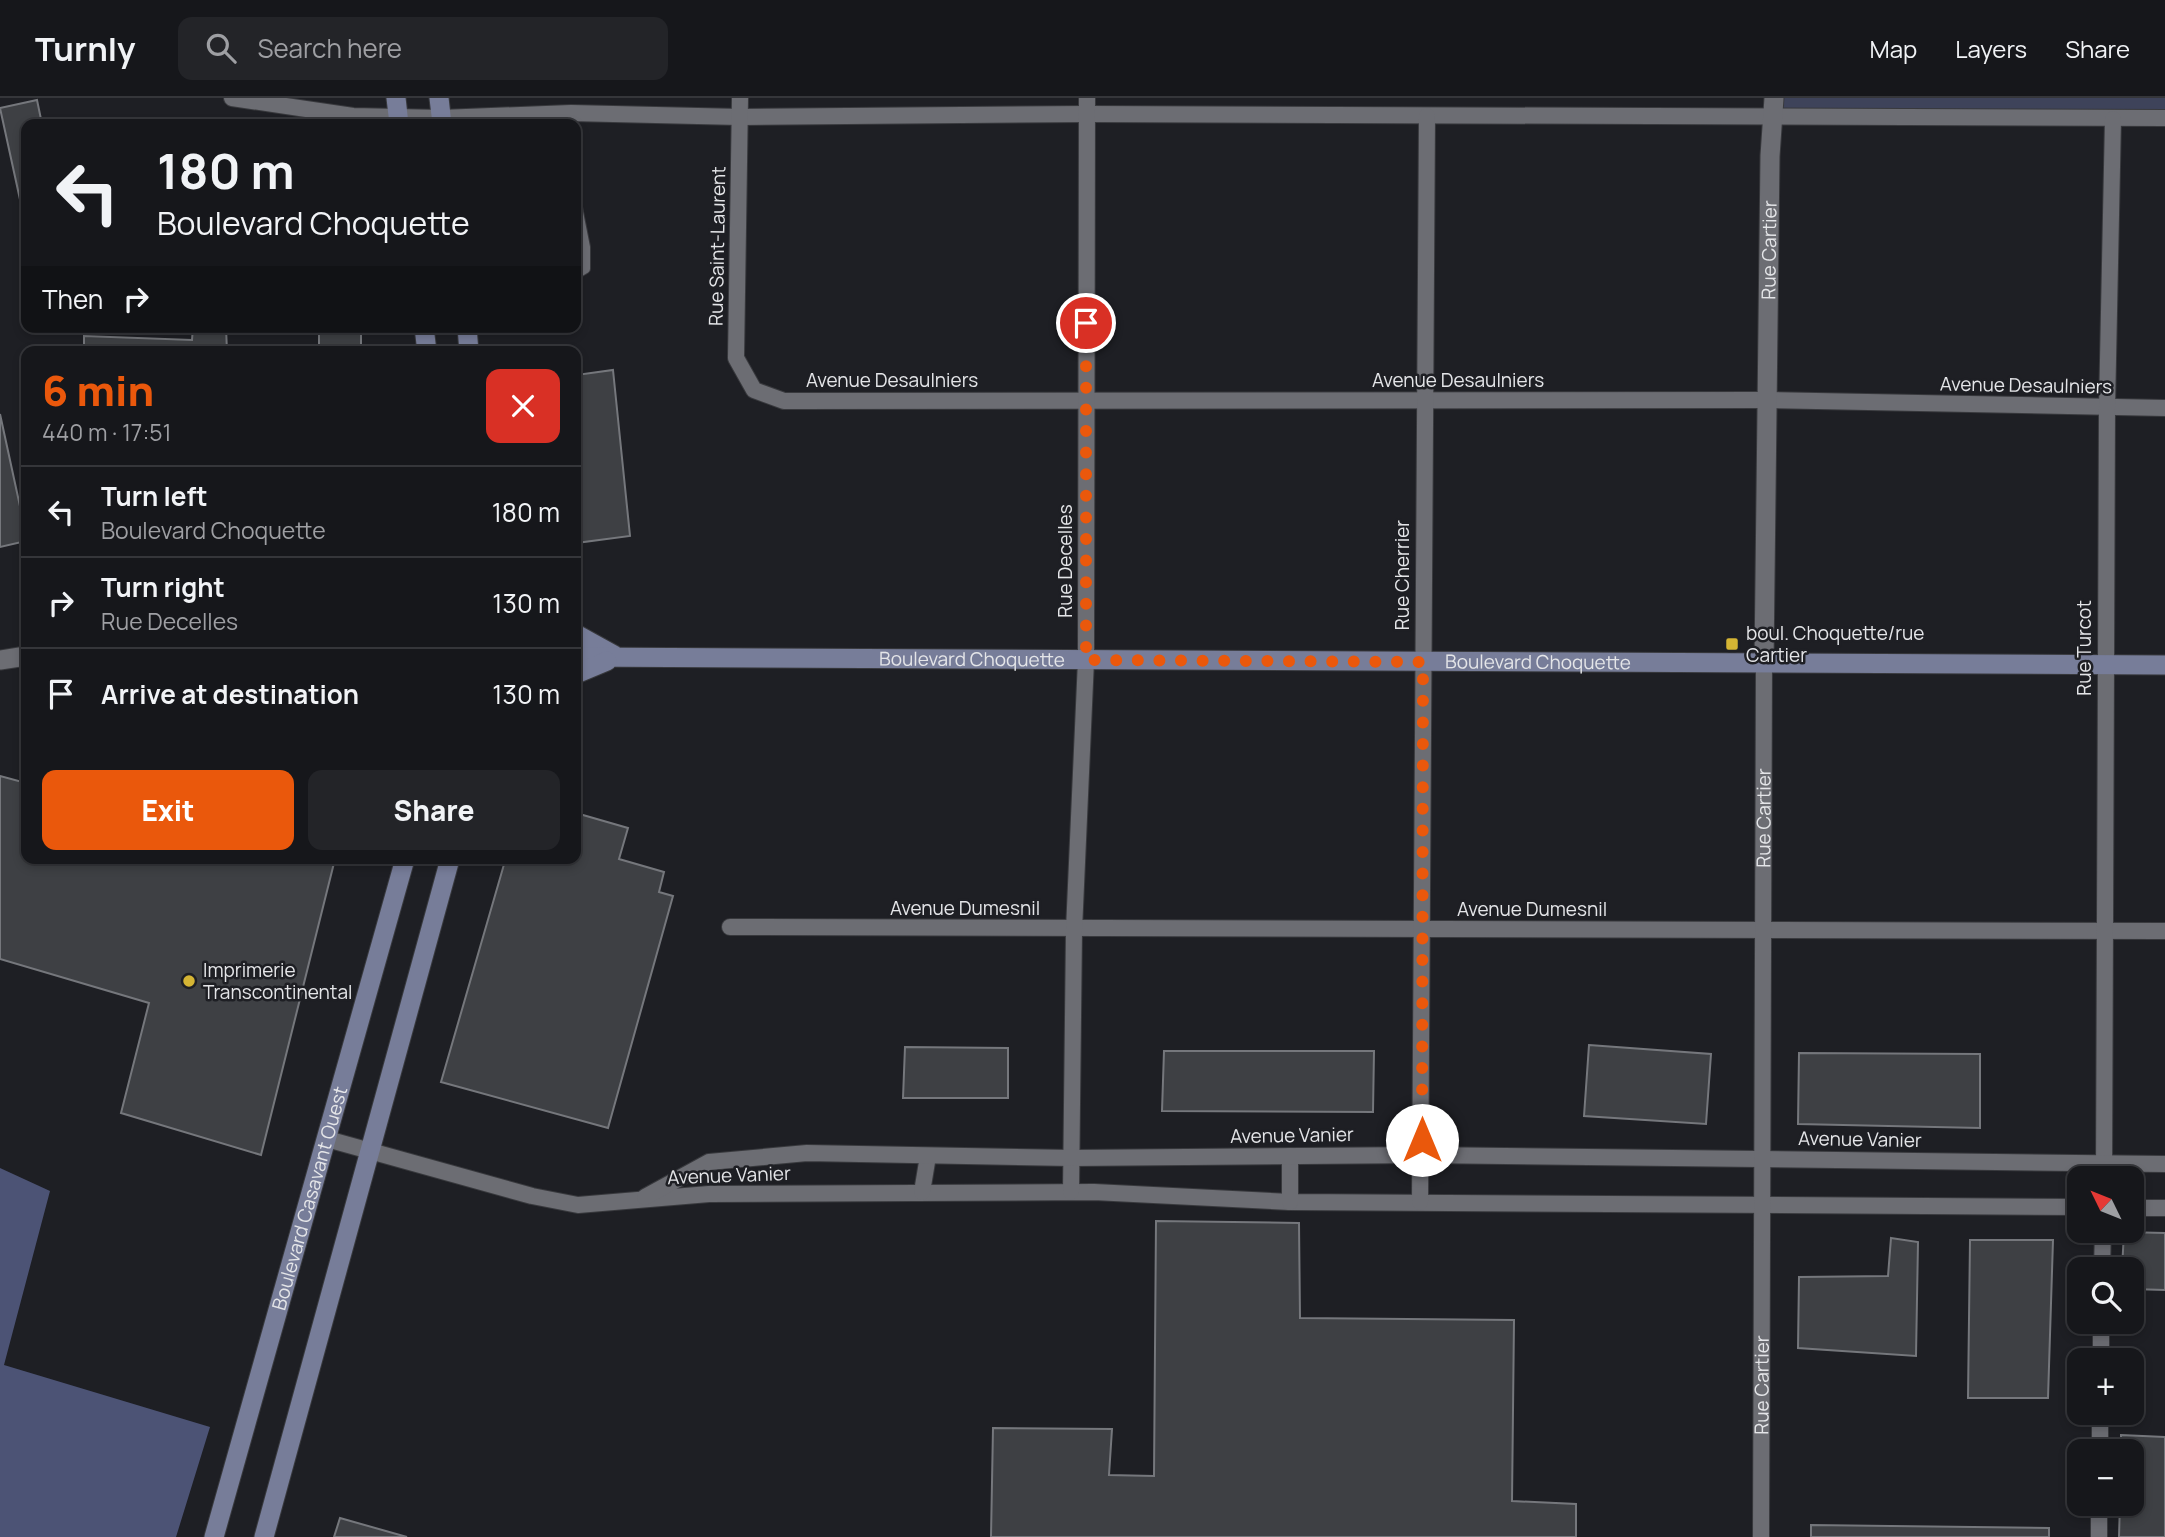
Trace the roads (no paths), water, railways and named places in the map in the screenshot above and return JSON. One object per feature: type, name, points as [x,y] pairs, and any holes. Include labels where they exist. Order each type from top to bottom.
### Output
[{"type":"main road","points":[[439,98],[442,119]]},
{"type":"main road","points":[[581,637],[618,657]]},
{"type":"main road","name":"Boulevard Choquette","points":[[581,657],[2165,665]]},
{"type":"main road","points":[[581,672],[618,657]]},
{"type":"main road","name":"Boulevard Casavant Ouest","points":[[215,1537],[404,864]]},
{"type":"main road","points":[[264,1537],[372,1152],[449,864]]},
{"type":"street","points":[[232,98],[354,116],[397,113],[431,119]]},
{"type":"street","name":"Rue Saint-Laurent","points":[[740,98],[736,358],[754,390]]},
{"type":"street","name":"Rue Cartier","points":[[1761,1537],[1764,663],[1769,400],[1769,186],[1774,98]]},
{"type":"street","points":[[474,119],[571,113],[740,117],[1087,106],[1427,116],[2165,118]]},
{"type":"street","name":"Rue Decelles","points":[[1071,1192],[1074,930],[1086,660],[1087,106]]},
{"type":"street","name":"Rue Cherrier","points":[[1420,1202],[1427,116]]},
{"type":"street","name":"Rue Turcot","points":[[2104,1166],[2106,408],[2113,119]]},
{"type":"street","name":"Avenue Desaulniers","points":[[754,390],[784,401],[1769,400],[2165,408]]},
{"type":"street","points":[[0,660],[21,657]]},
{"type":"street","name":"Avenue Dumesnil","points":[[730,927],[2165,931]]},
{"type":"street","name":"Avenue Vanier","points":[[327,1139],[556,1202],[578,1205],[709,1194],[1071,1192],[1290,1202],[2067,1207]]},
{"type":"street","name":"Avenue Vanier","points":[[640,1200],[709,1162],[807,1153],[1071,1158],[1422,1155],[1764,1158],[2067,1170]]},
{"type":"street","points":[[922,1192],[928,1156]]},
{"type":"street","points":[[1290,1156],[1290,1202]]},
{"type":"street","name":"Avenue Vanier","points":[[2144,1166],[2165,1164]]},
{"type":"street","points":[[2144,1208],[2165,1208]]},
{"type":"street","points":[[2098,1537],[2099,1516]]},
{"type":"lane","points":[[581,221],[586,268],[581,272]]},
{"type":"place","name":"boul. Choquette/rue Cartier","points":[[1732,644]]},
{"type":"place","name":"Imprimerie Transcontinental","points":[[189,981]]}]
